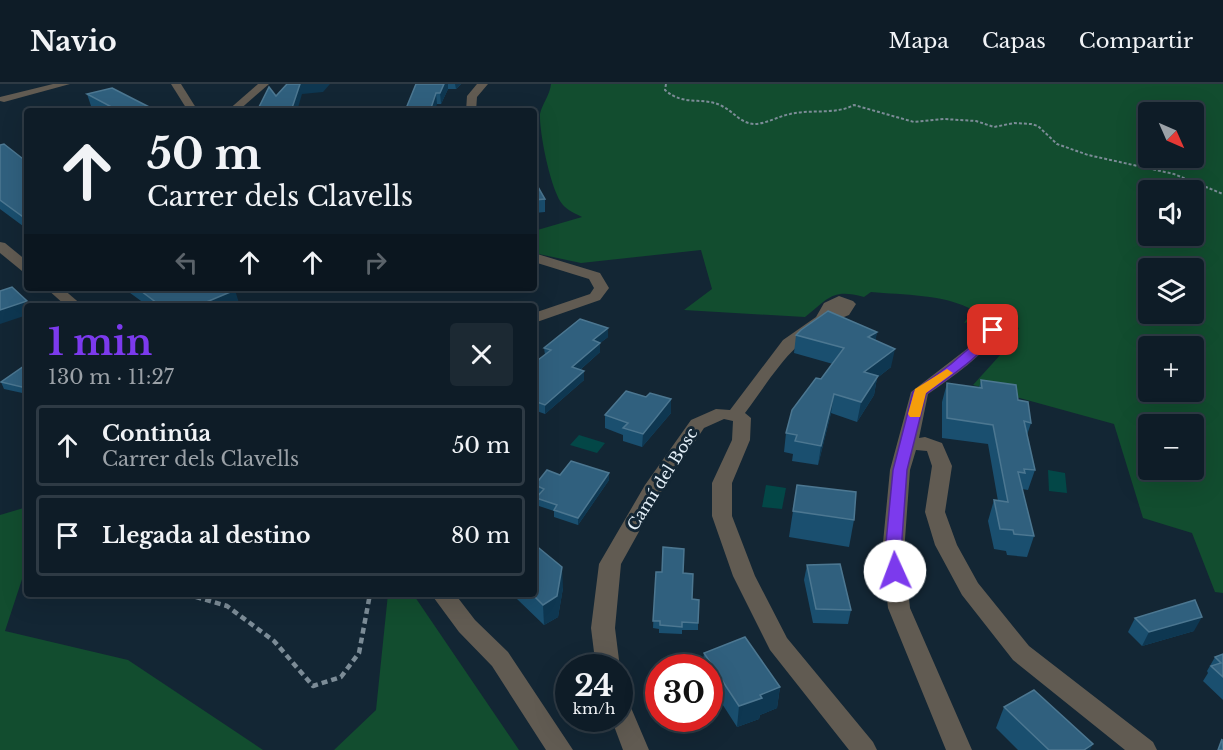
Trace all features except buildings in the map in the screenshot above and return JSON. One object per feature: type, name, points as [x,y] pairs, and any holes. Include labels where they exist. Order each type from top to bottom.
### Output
[{"type":"street","points":[[4,99],[65,84]]},
{"type":"street","points":[[176,84],[191,108]]},
{"type":"street","points":[[236,108],[264,84]]},
{"type":"street","points":[[471,108],[472,96],[483,84]]},
{"type":"street","points":[[4,254],[24,251]]},
{"type":"street","points":[[4,254],[24,265]]},
{"type":"street","points":[[537,258],[595,276],[602,288],[596,297],[538,319]]},
{"type":"street","points":[[57,291],[71,303]]},
{"type":"street","points":[[822,320],[789,342],[734,416],[742,417],[741,440],[722,483],[722,516],[744,576],[778,644],[864,750]]},
{"type":"street","points":[[959,750],[899,608],[893,553],[900,470],[920,392],[956,366],[986,340]]},
{"type":"street","name":"Camí del Bosc","points":[[606,654],[603,628],[610,564],[652,490],[697,424],[722,414],[734,416]]},
{"type":"street","points":[[908,446],[925,443],[936,447],[942,466],[936,512],[946,545],[970,589],[1021,653],[1144,750]]},
{"type":"street","points":[[444,597],[467,626],[500,659],[560,750]]},
{"type":"street","points":[[629,732],[636,750]]},
{"type":"path","points":[[666,84],[666,90],[674,98],[721,105],[743,122],[762,123],[792,113],[809,113],[820,110],[843,111],[854,105],[906,122],[944,119],[976,121],[994,127],[1014,123],[1031,124],[1038,126],[1057,144],[1088,155],[1174,174],[1223,194]]},
{"type":"path","points":[[196,597],[227,606],[274,641],[314,686],[341,676],[359,653],[369,597]]},
{"type":"shaded area","points":[[551,84],[1223,84],[1223,593],[1215,592],[1192,533],[1143,518],[1114,424],[973,385],[1011,343],[1019,328],[991,316],[964,323],[973,310],[949,301],[923,296],[871,292],[864,297],[853,294],[832,296],[805,317],[684,310],[712,289],[701,250],[581,263],[537,254],[537,230],[582,217],[563,205],[554,188],[541,134],[542,107]]},
{"type":"shaded area","points":[[579,435],[605,443],[597,453],[570,445]]},
{"type":"shaded area","points":[[1048,470],[1065,473],[1067,493],[1049,491]]},
{"type":"shaded area","points":[[766,485],[786,488],[782,509],[762,507]]},
{"type":"shaded area","points":[[24,508],[24,573],[5,631],[128,660],[263,750],[0,750],[0,515]]},
{"type":"shaded area","points":[[388,597],[415,597],[519,750],[334,750],[376,710]]},
{"type":"slow traffic","points":[[915,414],[920,392],[947,373]]},
{"type":"route","points":[[895,571],[893,553],[900,470],[920,392],[956,366],[986,340],[993,330]]}]
